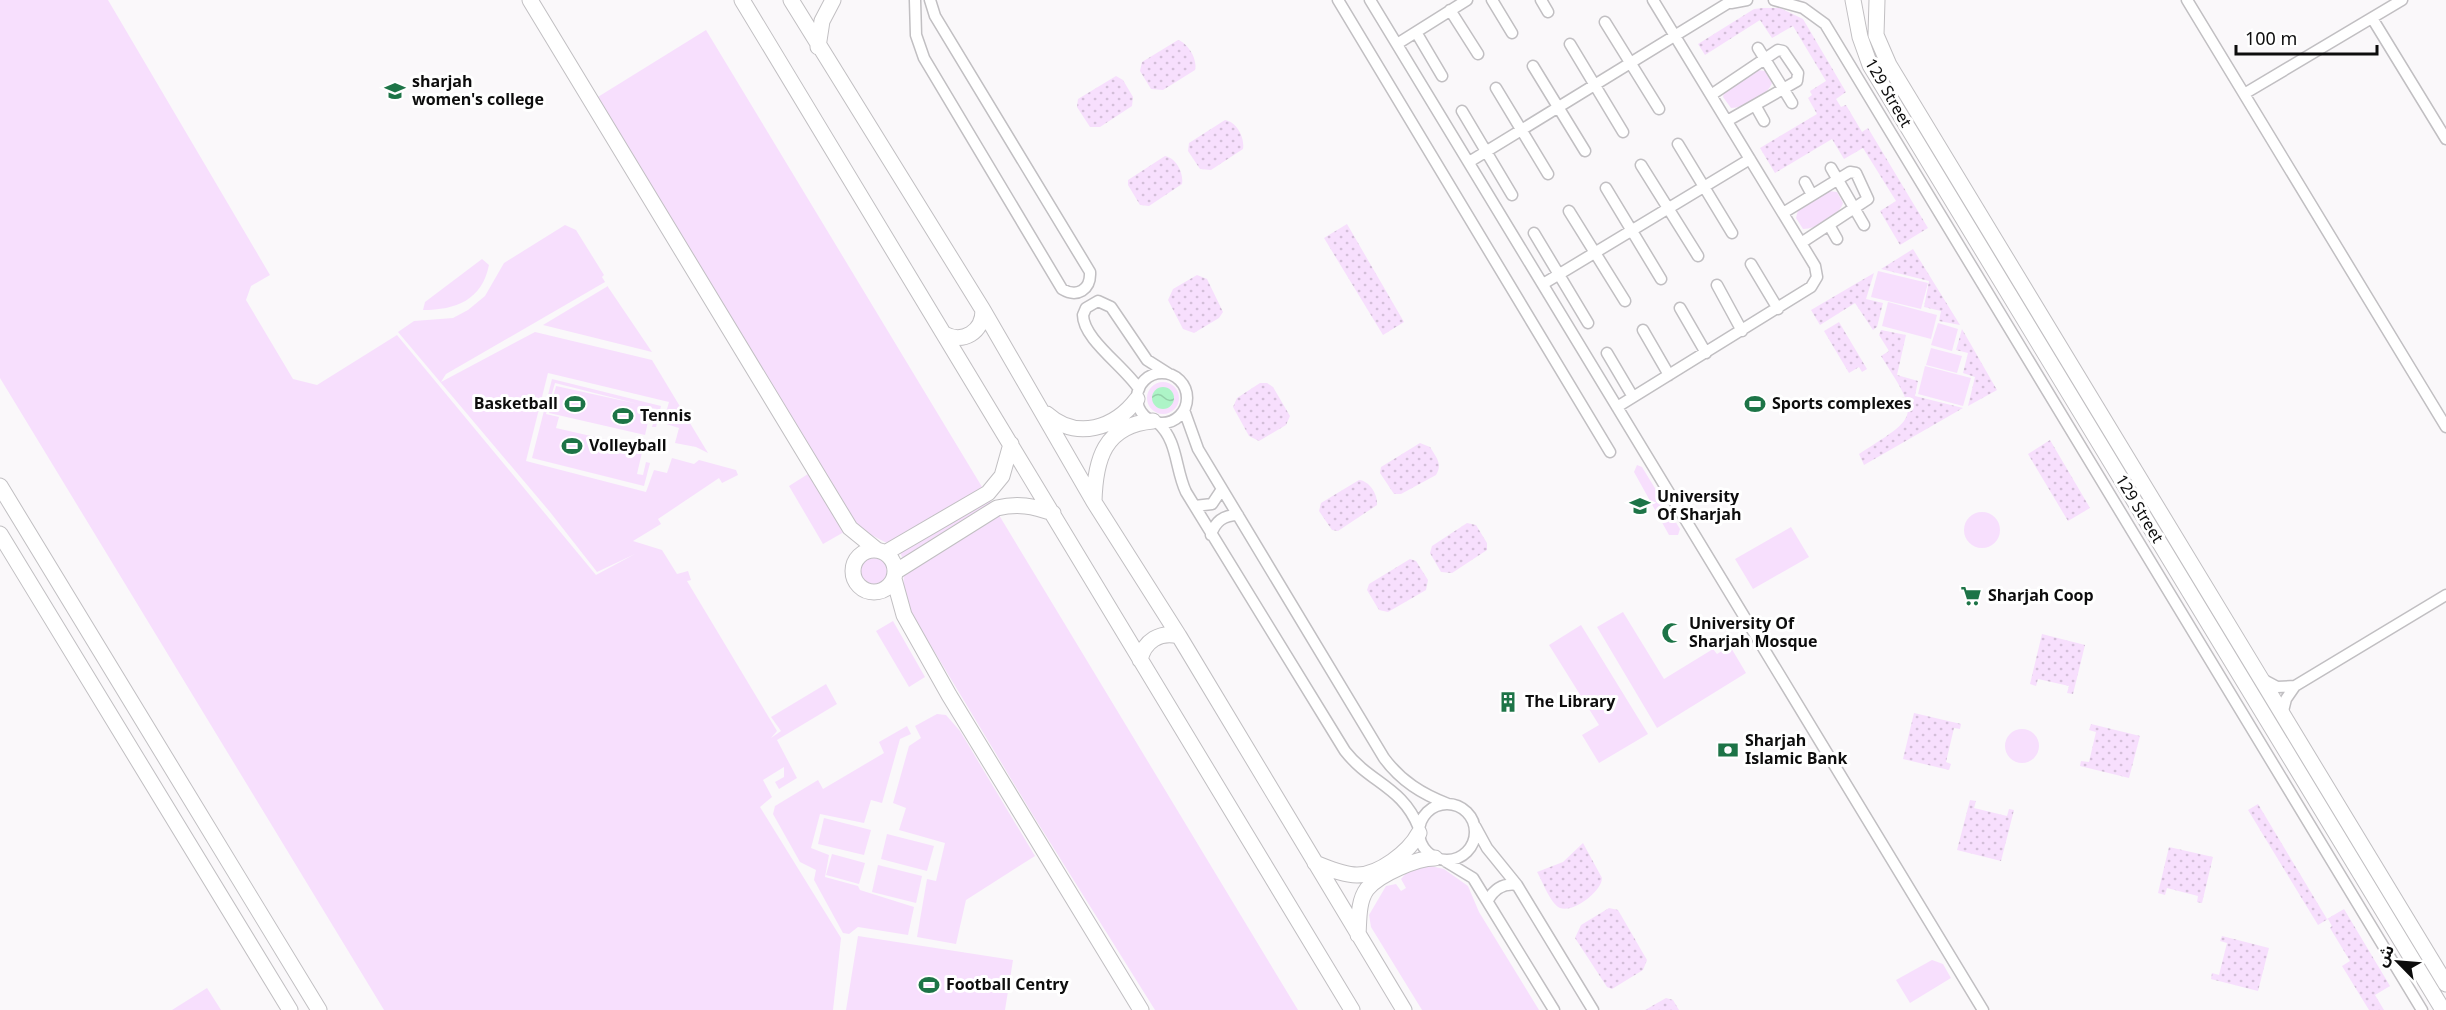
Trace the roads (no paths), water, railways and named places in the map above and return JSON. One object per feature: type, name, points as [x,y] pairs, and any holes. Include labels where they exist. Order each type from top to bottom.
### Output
[{"type":"street","points":[[530,0],[850,528],[892,561],[904,615],[949,695],[1141,1010]]},
{"type":"street","points":[[742,0],[1352,1010]]},
{"type":"street","points":[[791,0],[983,310],[1094,502],[1179,636],[1404,1010]]},
{"type":"street","points":[[915,0],[916,35],[924,58],[1062,289],[1076,294],[1083,292],[1091,280],[1090,273],[935,16],[930,0]]},
{"type":"street","points":[[1338,0],[1610,452]]},
{"type":"street","points":[[1370,0],[1983,1010]]},
{"type":"street","points":[[1397,44],[1467,0]]},
{"type":"street","points":[[1492,0],[1512,33]]},
{"type":"street","points":[[1541,0],[1548,12]]},
{"type":"street","points":[[1617,407],[1778,309],[1811,287],[1816,281],[1816,269],[1801,243],[1653,0]]},
{"type":"street","points":[[1469,162],[1732,1],[1747,0]]},
{"type":"street","points":[[1779,0],[1813,13]]},
{"type":"street","points":[[1801,0],[1825,24],[2422,1010]]},
{"type":"street","name":"129 Street","points":[[1853,0],[1860,37],[1870,65],[2443,1010]]},
{"type":"street","name":"129 Street","points":[[1877,0],[1876,35],[1889,65],[2446,984]]},
{"type":"street","points":[[2187,0],[2445,423]]},
{"type":"street","points":[[2244,94],[2402,0]]},
{"type":"street","points":[[818,47],[822,21],[832,1]]},
{"type":"street","points":[[1450,10],[1478,54]]},
{"type":"street","points":[[2372,18],[2446,139]]},
{"type":"street","points":[[1605,21],[1659,109]]},
{"type":"street","points":[[1416,32],[1442,76]]},
{"type":"street","points":[[1570,44],[1623,132]]},
{"type":"street","points":[[1758,48],[1792,103]]},
{"type":"street","points":[[1711,95],[1781,50],[1798,73],[1797,81],[1727,122]]},
{"type":"street","points":[[1731,65],[1738,77]]},
{"type":"street","points":[[1533,66],[1585,152]]},
{"type":"street","points":[[1496,88],[1548,174]]},
{"type":"street","points":[[1755,105],[1764,121]]},
{"type":"street","points":[[1462,111],[1512,195]]},
{"type":"street","points":[[1678,144],[1732,233]]},
{"type":"street","points":[[1543,284],[1750,159]]},
{"type":"street","points":[[1641,165],[1698,256]]},
{"type":"street","points":[[1831,168],[1864,225]]},
{"type":"street","points":[[1783,213],[1850,172],[1854,172],[1869,195],[1867,201],[1801,243]]},
{"type":"street","points":[[1805,182],[1812,195]]},
{"type":"street","points":[[1606,188],[1661,279]]},
{"type":"street","points":[[1569,211],[1625,301]]},
{"type":"street","points":[[1829,225],[1837,239]]},
{"type":"street","points":[[1534,233],[1588,323]]},
{"type":"street","points":[[1752,264],[1778,309]]},
{"type":"street","points":[[1717,285],[1742,331]]},
{"type":"street","points":[[1554,1010],[1488,900],[1464,870],[1440,859],[1422,845],[1419,831],[1400,797],[1365,773],[1344,751],[1195,506],[1179,477],[1172,440],[1156,422],[1142,412],[1138,394],[1124,368],[1103,350],[1086,330],[1083,315],[1091,304],[1098,302],[1111,307],[1138,351],[1147,360],[1179,380],[1185,389],[1187,399],[1184,410],[1195,443],[1384,758],[1398,776],[1410,785],[1468,813],[1487,848],[1517,885],[1593,1010]]},
{"type":"street","points":[[1680,308],[1706,353]]},
{"type":"street","points":[[944,334],[960,338],[971,335],[982,322],[983,310]]},
{"type":"street","points":[[1643,330],[1669,375]]},
{"type":"street","points":[[1607,353],[1633,397]]},
{"type":"street","points":[[1094,502],[1097,465],[1108,432],[1125,414],[1151,376],[1169,374]]},
{"type":"street","points":[[1041,409],[1055,421],[1073,428],[1108,432],[1170,421],[1184,410]]},
{"type":"street","points":[[872,592],[885,589],[894,575],[981,508],[987,494],[1002,476],[1011,444]]},
{"type":"street","points":[[0,486],[319,1010]]},
{"type":"street","points":[[1195,506],[1212,504],[1219,498],[1222,489]]},
{"type":"street","points":[[855,563],[864,553],[881,552],[981,508],[1032,506],[1053,513]]},
{"type":"street","points":[[1212,535],[1218,521],[1227,516],[1238,515]]},
{"type":"street","points":[[850,528],[855,563],[854,578],[864,590],[872,592],[904,615]]},
{"type":"street","points":[[0,534],[290,1010]]},
{"type":"street","points":[[2282,715],[2286,699],[2295,686],[2446,595]]},
{"type":"street","points":[[1140,660],[1151,640],[1162,635],[1179,636]]},
{"type":"street","points":[[2261,679],[2277,687],[2295,686]]},
{"type":"street","points":[[1358,935],[1360,909],[1367,889],[1399,862],[1411,847],[1423,817],[1431,808],[1448,804]]},
{"type":"street","points":[[1358,875],[1399,862],[1458,858],[1468,851],[1474,839],[1475,826]]},
{"type":"street","points":[[1315,863],[1358,875],[1365,881],[1367,889]]},
{"type":"street","points":[[1488,900],[1497,888],[1510,884],[1517,885]]},
{"type":"water","points":[[1163,387],[1171,390],[1174,398],[1171,406],[1163,409],[1155,406],[1152,398],[1155,390]]},
{"type":"place","name":"sharjah women's college","points":[[395,91]]},
{"type":"place","name":"Basketball","points":[[575,404]]},
{"type":"place","name":"Sports complexes","points":[[1755,404]]},
{"type":"place","name":"Tennis","points":[[623,416]]},
{"type":"place","name":"Volleyball","points":[[572,446]]},
{"type":"place","name":"University Of Sharjah","points":[[1640,506]]},
{"type":"place","name":"Sharjah Coop","points":[[1971,596]]},
{"type":"place","name":"University Of Sharjah Mosque","points":[[1672,633]]},
{"type":"place","name":"The Library","points":[[1508,702]]},
{"type":"place","name":"Sharjah Islamic Bank","points":[[1728,750]]},
{"type":"place","name":"Football Centry","points":[[929,985]]}]
